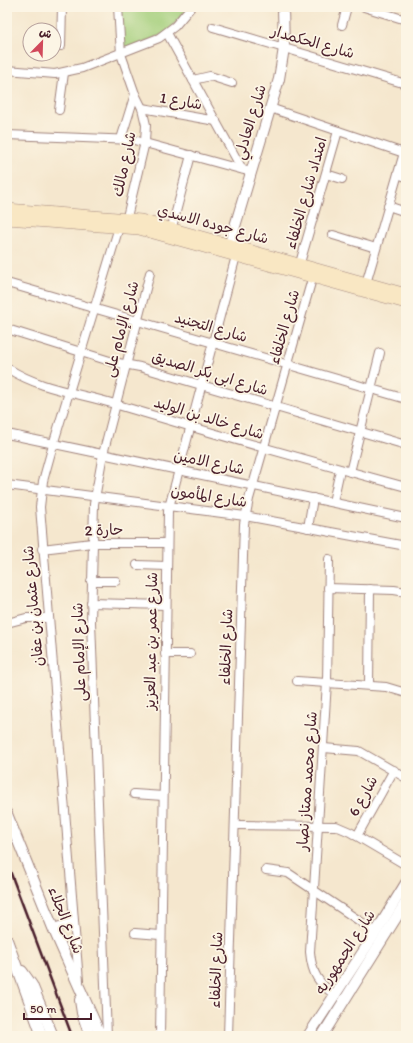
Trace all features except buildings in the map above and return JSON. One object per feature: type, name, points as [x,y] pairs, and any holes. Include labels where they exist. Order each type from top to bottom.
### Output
[{"type":"main road","name":"شارع جوده الاسدي","points":[[7,210],[127,217],[172,227],[300,263],[314,272]]},
{"type":"main road","name":"شارع جوده الاسدي","points":[[7,219],[119,227],[150,232],[236,256],[314,272],[365,287],[406,303]]},
{"type":"main road","name":"شارع جوده الاسدي","points":[[365,287],[406,294]]},
{"type":"street","points":[[62,7],[62,22]]},
{"type":"street","name":"شارع مالك","points":[[118,7],[121,54],[135,94],[142,108],[146,125],[145,142],[127,217]]},
{"type":"street","points":[[7,70],[64,73],[82,68],[151,42],[167,33],[183,18],[190,7]]},
{"type":"street","name":"شارع العادلي","points":[[230,243],[247,170],[279,79],[284,48],[283,7]]},
{"type":"street","points":[[342,25],[347,7]]},
{"type":"street","points":[[364,7],[406,20]]},
{"type":"street","name":"شارع الحكمدار","points":[[213,27],[406,84]]},
{"type":"street","points":[[167,33],[216,121],[247,170]]},
{"type":"street","points":[[58,110],[64,73]]},
{"type":"street","points":[[193,80],[210,76],[232,84]]},
{"type":"street","name":"شارع مالك","points":[[121,139],[135,94]]},
{"type":"street","name":"شارع 1","points":[[142,108],[216,121]]},
{"type":"street","points":[[270,108],[338,131],[405,149],[402,176],[388,206],[365,287]]},
{"type":"street","name":"امتداد شارع الخلفاء","points":[[300,263],[338,131]]},
{"type":"street","points":[[7,135],[121,139],[145,142],[191,156],[247,170]]},
{"type":"street","points":[[172,227],[191,156]]},
{"type":"street","points":[[326,174],[342,179]]},
{"type":"street","points":[[388,206],[406,212]]},
{"type":"street","name":"شارع عثمان بن عفان","points":[[80,992],[42,549],[40,507],[42,490],[53,445],[119,227]]},
{"type":"street","points":[[333,234],[376,248]]},
{"type":"street","name":"شارع عمر بن عبد العزيز","points":[[160,1036],[160,935],[166,566],[169,504],[236,256]]},
{"type":"street","name":"شارع الخلفاء","points":[[228,1036],[234,825],[246,516],[275,407],[314,272]]},
{"type":"street","name":"شارع الإمام على","points":[[107,1036],[91,603],[92,543],[95,495],[102,454],[150,273]]},
{"type":"street","name":"شارع التجنيد","points":[[7,283],[406,399]]},
{"type":"street","name":"شارع ابى بكر الصديق","points":[[7,329],[81,353],[201,385],[406,445]]},
{"type":"street","points":[[350,472],[380,353]]},
{"type":"street","name":"شارع خالد بن الوليد","points":[[7,368],[37,384],[116,404],[264,449],[406,487]]},
{"type":"street","name":"شارع الامين","points":[[7,434],[53,445],[406,518]]},
{"type":"street","points":[[333,502],[340,470]]},
{"type":"street","name":"شارع المأمون","points":[[7,485],[169,504],[246,516],[406,546]]},
{"type":"street","points":[[308,528],[313,498]]},
{"type":"street","name":"حارة 2","points":[[42,549],[92,543],[167,543]]},
{"type":"street","name":"شارع محمد ممتاز نصار","points":[[329,559],[327,682],[311,961],[313,970],[321,985],[335,995]]},
{"type":"street","points":[[137,565],[166,566]]},
{"type":"street","points":[[91,581],[116,580]]},
{"type":"street","points":[[328,588],[394,590],[406,592]]},
{"type":"street","points":[[369,686],[370,589]]},
{"type":"street","points":[[91,603],[166,605]]},
{"type":"street","points":[[7,623],[20,619],[49,618]]},
{"type":"street","points":[[165,654],[190,654]]},
{"type":"street","points":[[297,681],[393,688],[406,693]]},
{"type":"street","points":[[324,748],[359,751],[406,778]]},
{"type":"street","name":"شارع 6","points":[[357,836],[394,770]]},
{"type":"street","points":[[134,794],[163,796]]},
{"type":"street","name":"شارع الجلاء","points":[[7,814],[80,992],[101,1036]]},
{"type":"street","points":[[234,825],[336,826],[357,836],[406,865]]},
{"type":"street","points":[[266,870],[286,872],[376,932]]},
{"type":"street","name":"شارع الجمهوريه","points":[[308,1036],[406,883]]},
{"type":"street","name":"شارع الجمهوريه","points":[[322,1036],[406,902]]},
{"type":"street","points":[[53,928],[73,922]]},
{"type":"street","points":[[135,933],[160,935]]},
{"type":"street","points":[[7,940],[42,1036]]},
{"type":"street","points":[[16,964],[32,985],[53,1036]]},
{"type":"street","points":[[80,992],[82,1013],[90,1036]]},
{"type":"green space","points":[[119,7],[189,7],[168,32],[122,53]]},
{"type":"railway","points":[[7,863],[72,1036]]}]
